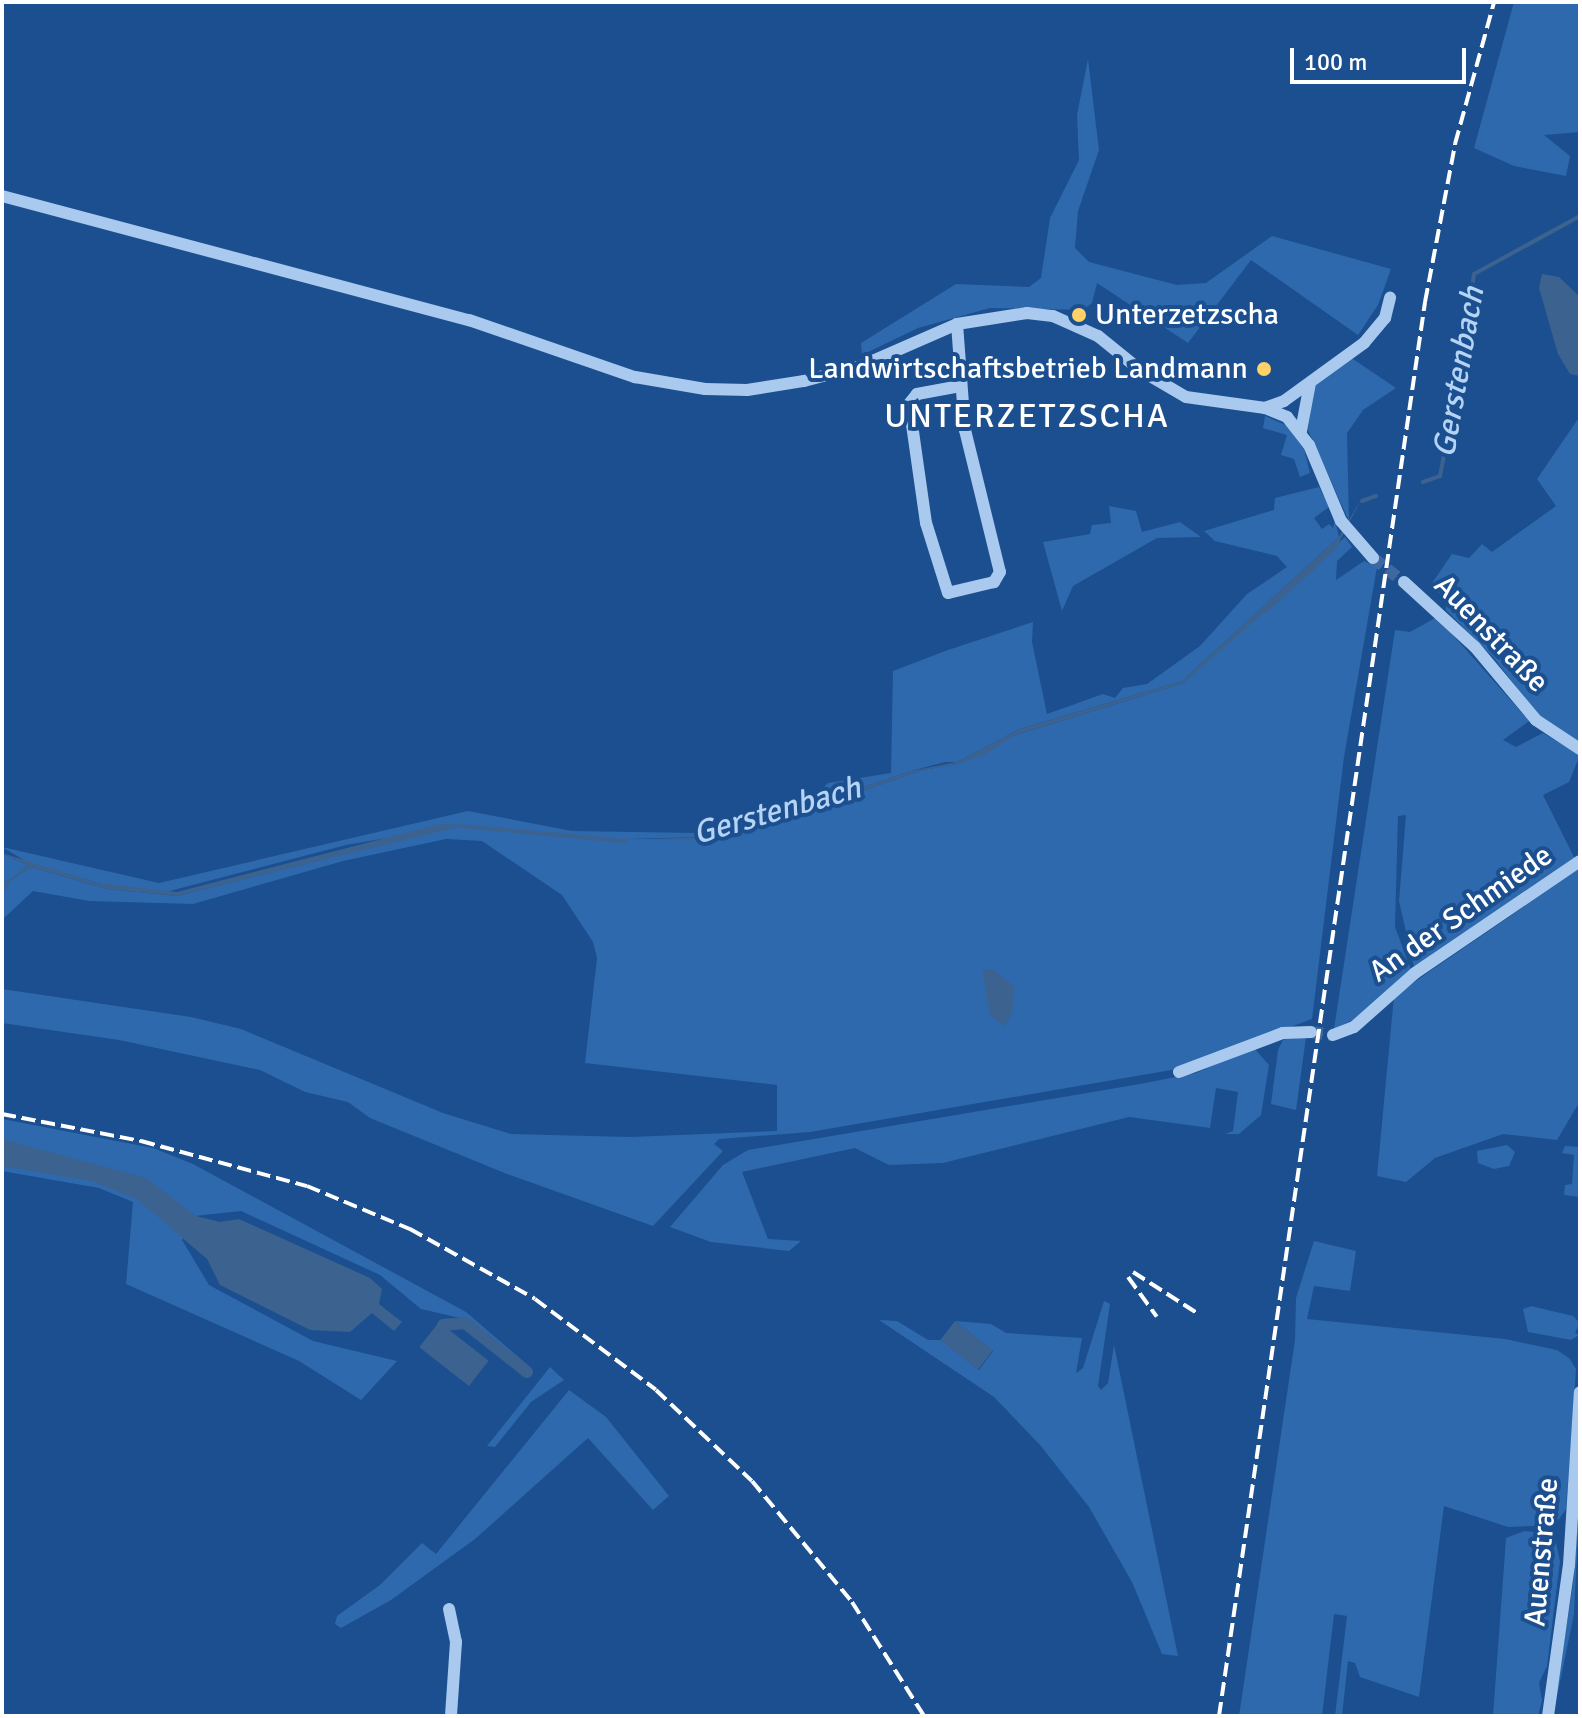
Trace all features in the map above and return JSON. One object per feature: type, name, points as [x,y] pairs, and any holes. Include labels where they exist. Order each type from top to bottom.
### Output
[{"type":"street","points":[[2,196],[469,320],[585,361],[670,384],[747,390],[861,366],[957,324],[1027,313],[1053,316],[1083,327],[1186,397],[1265,408],[1301,431],[1341,521],[1373,558]]},
{"type":"street","points":[[1265,408],[1310,383],[1375,331],[1390,298]]},
{"type":"street","points":[[957,324],[960,386],[976,487],[1000,572],[994,582],[948,593],[926,523],[909,404],[917,394],[960,386]]},
{"type":"street","points":[[1301,431],[1310,383]]},
{"type":"street","name":"Auenstraße","points":[[1404,582],[1475,647],[1536,720],[1580,749]]},
{"type":"street","name":"An der Schmiede","points":[[1333,1035],[1354,1027],[1415,973],[1580,861]]},
{"type":"street","points":[[1179,1072],[1283,1033],[1311,1032]]},
{"type":"street","name":"Auenstraße","points":[[1548,1716],[1569,1565],[1580,1392]]},
{"type":"street","points":[[449,1609],[456,1642],[451,1716]]},
{"type":"shaded area","points":[[1514,2],[1580,2],[1580,132],[1544,135],[1570,156],[1566,176],[1514,166],[1474,148]]},
{"type":"shaded area","points":[[1088,59],[1099,150],[1078,211],[1075,248],[1089,262],[1177,285],[1206,283],[1272,236],[1391,269],[1378,305],[1358,335],[1251,260],[1188,343],[1097,283],[1092,303],[1083,310],[990,308],[918,328],[862,355],[861,343],[956,284],[1029,287],[1041,278],[1050,218],[1079,160],[1077,115]]},
{"type":"shaded area","points":[[1542,274],[1559,277],[1580,297],[1580,376],[1570,374],[1558,354],[1539,288]]},
{"type":"shaded area","points":[[1350,357],[1396,388],[1363,410],[1347,433],[1349,521],[1308,430],[1313,388]]},
{"type":"shaded area","points":[[1265,416],[1288,426],[1303,445],[1310,473],[1300,477],[1294,459],[1281,455],[1287,435],[1263,428]]},
{"type":"shaded area","points":[[1578,419],[1580,742],[1536,713],[1494,658],[1446,610],[1446,598],[1430,586],[1452,554],[1469,558],[1482,544],[1492,552],[1556,506],[1537,479]]},
{"type":"shaded area","points":[[1319,487],[1329,507],[1314,518],[1322,529],[1329,524],[1333,528],[1335,520],[1339,537],[1182,681],[1020,729],[957,762],[911,771],[705,837],[628,839],[705,839],[786,817],[923,770],[957,764],[1013,736],[1184,683],[1345,537],[1352,547],[1337,561],[1336,580],[1364,561],[1377,567],[1344,757],[1312,1019],[1177,1069],[810,1132],[719,1139],[714,1144],[723,1151],[653,1226],[507,1174],[370,1118],[348,1102],[305,1092],[260,1070],[119,1040],[2,1023],[2,989],[191,1017],[241,1029],[443,1113],[511,1134],[631,1137],[777,1131],[777,1085],[585,1063],[597,958],[593,942],[562,895],[482,841],[446,839],[343,861],[193,904],[89,901],[33,891],[2,920],[2,853],[27,865],[8,882],[31,867],[107,889],[177,896],[462,825],[346,845],[162,893],[97,883],[27,862],[2,847],[159,883],[468,811],[572,831],[697,833],[733,815],[819,791],[828,783],[891,773],[893,671],[948,650],[1033,622],[1032,642],[1047,714],[1103,694],[1115,698],[1123,688],[1147,684],[1200,646],[1247,594],[1287,567],[1277,556],[1215,541],[1204,531],[1274,510],[1275,498]]},
{"type":"shaded area","points":[[1362,498],[1335,550],[1184,683],[1013,736],[986,754],[957,764],[923,770],[786,817],[705,839],[624,840],[705,837],[911,771],[957,762],[1020,729],[1182,681],[1339,537]]},
{"type":"shaded area","points":[[1109,506],[1136,511],[1142,532],[1180,522],[1201,537],[1157,538],[1073,586],[1062,611],[1043,542],[1090,534],[1092,525],[1111,523]]},
{"type":"shaded area","points":[[1437,617],[1529,721],[1503,740],[1516,747],[1543,733],[1580,755],[1569,782],[1543,795],[1575,859],[1414,967],[1399,901],[1406,815],[1398,816],[1395,927],[1411,970],[1359,1017],[1334,1029],[1395,630],[1410,632]]},
{"type":"shaded area","points":[[440,824],[466,825],[177,896],[107,889],[31,867],[5,884],[27,865],[2,853],[97,883],[177,892]]},
{"type":"shaded area","points":[[1580,868],[1580,1101],[1557,1140],[1503,1134],[1435,1158],[1406,1182],[1377,1176],[1394,996]]},
{"type":"shaded area","points":[[992,969],[1015,987],[1012,1014],[1004,1026],[991,1016],[987,1001],[983,970]]},
{"type":"shaded area","points":[[1295,1035],[1306,1037],[1296,1110],[1271,1104],[1278,1050],[1283,1040]]},
{"type":"shaded area","points":[[1254,1048],[1269,1065],[1261,1115],[1239,1134],[1225,1134],[1233,1131],[1238,1092],[1216,1088],[1210,1128],[1129,1117],[943,1163],[889,1165],[855,1148],[742,1172],[768,1239],[801,1241],[789,1251],[711,1242],[670,1227],[723,1165],[748,1150],[1196,1073]]},
{"type":"shaded area","points":[[2,1119],[153,1148],[193,1164],[466,1312],[529,1366],[460,1318],[421,1309],[380,1275],[241,1211],[195,1216],[182,1240],[209,1285],[313,1341],[397,1361],[361,1400],[299,1361],[126,1284],[133,1202],[99,1188],[2,1171]]},
{"type":"shaded area","points":[[2,1139],[146,1178],[196,1216],[220,1222],[239,1219],[370,1278],[382,1289],[379,1304],[402,1322],[394,1331],[372,1313],[350,1332],[310,1330],[220,1285],[207,1259],[137,1199],[91,1181],[2,1166]]},
{"type":"shaded area","points":[[1507,1145],[1515,1152],[1509,1166],[1494,1169],[1478,1163],[1477,1151]]},
{"type":"shaded area","points":[[1565,1146],[1580,1147],[1580,1197],[1564,1195],[1565,1185],[1572,1184],[1574,1155],[1562,1153]]},
{"type":"shaded area","points":[[1314,1241],[1356,1251],[1350,1291],[1314,1286],[1307,1319],[1505,1339],[1557,1350],[1569,1358],[1576,1369],[1566,1509],[1555,1525],[1508,1527],[1444,1506],[1419,1697],[1360,1677],[1355,1663],[1348,1661],[1342,1716],[1335,1716],[1347,1616],[1334,1614],[1322,1716],[1239,1716],[1295,1340],[1296,1298]]},
{"type":"shaded area","points":[[1104,1301],[1110,1304],[1098,1386],[1101,1390],[1108,1383],[1114,1345],[1178,1656],[1162,1654],[1132,1582],[1089,1507],[1040,1445],[994,1397],[879,1320],[897,1321],[928,1340],[941,1340],[979,1370],[993,1351],[955,1321],[991,1324],[1006,1333],[1082,1338],[1076,1373],[1083,1368]]},
{"type":"shaded area","points":[[1531,1306],[1573,1316],[1580,1323],[1575,1333],[1579,1335],[1571,1340],[1528,1332],[1523,1309]]},
{"type":"shaded area","points":[[955,1321],[993,1351],[978,1369],[940,1340]]},
{"type":"shaded area","points":[[439,1322],[489,1361],[469,1386],[419,1347]]},
{"type":"shaded area","points":[[550,1367],[564,1380],[531,1402],[495,1447],[487,1446]]},
{"type":"shaded area","points":[[569,1390],[606,1417],[669,1496],[653,1510],[588,1438],[475,1539],[391,1600],[341,1628],[335,1624],[337,1616],[380,1585],[422,1543],[436,1554]]},
{"type":"shaded area","points":[[1580,1491],[1574,1614],[1553,1716],[1573,1584]]},
{"type":"shaded area","points":[[1524,1531],[1554,1534],[1560,1561],[1547,1666],[1539,1683],[1542,1700],[1538,1716],[1493,1716],[1506,1538]]},
{"type":"waterway","name":"Gerstenbach","points":[[1423,482],[1440,476],[1474,274],[1580,216]]},
{"type":"waterway","name":"Gerstenbach","points":[[1362,501],[1376,496]]},
{"type":"waterway","name":"Gerstenbach","points":[[1265,611],[1315,566]]},
{"type":"waterway","name":"Gerstenbach","points":[[460,826],[626,841]]},
{"type":"waterway","points":[[2,892],[9,881]]},
{"type":"waterway","points":[[443,1325],[465,1323],[527,1372]]},
{"type":"tunnel","points":[[1373,558],[1404,582]]},
{"type":"tunnel","points":[[1311,1032],[1333,1035]]},
{"type":"railway","points":[[1219,1716],[1425,302],[1455,144],[1494,2]]},
{"type":"railway","points":[[2,1114],[141,1141],[307,1186],[410,1229],[535,1299],[656,1390],[752,1481],[852,1602],[924,1716]]},
{"type":"railway","points":[[1133,1272],[1197,1313]]},
{"type":"railway","points":[[1128,1277],[1157,1317]]},
{"type":"place","name":"Unterzetzscha","points":[[1079,315]]},
{"type":"place","name":"Landwirtschaftsbetrieb Landmann","points":[[1264,369]]},
{"type":"district","name":"UNTERZETZSCHA","points":[[1027,417]]}]
